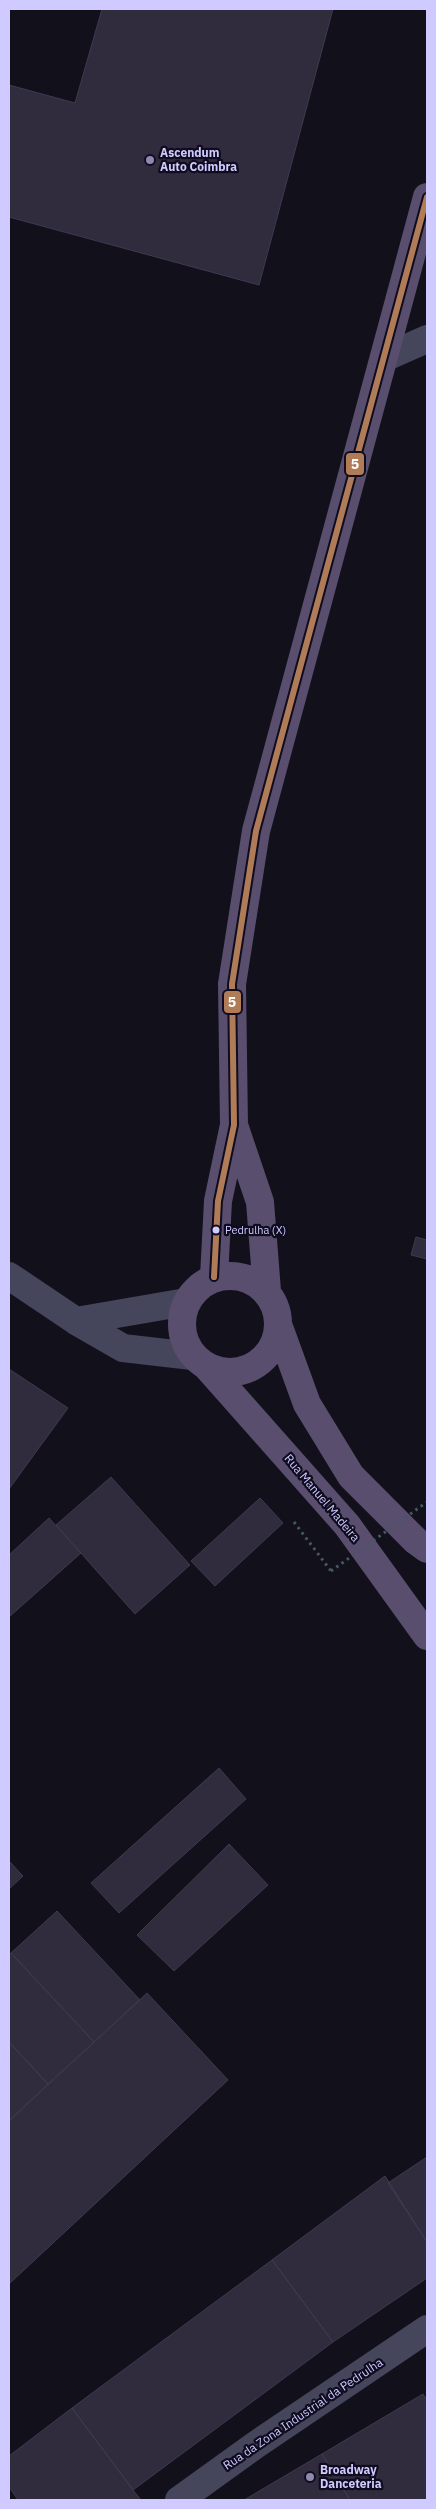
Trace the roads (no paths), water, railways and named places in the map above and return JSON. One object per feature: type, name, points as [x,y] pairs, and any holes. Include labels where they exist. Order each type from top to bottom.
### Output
[{"type":"main road","points":[[214,1278],[218,1201],[234,1125],[232,984],[256,831],[427,197]]},
{"type":"main road","points":[[234,1125],[260,1202],[267,1291],[276,1308],[279,1327],[307,1404],[351,1476],[416,1541],[427,1549]]},
{"type":"main road","points":[[267,1291],[251,1280],[233,1275],[214,1278],[198,1287],[186,1302],[181,1321],[183,1340],[200,1362],[226,1373],[246,1370],[262,1360],[274,1345],[279,1327]]},
{"type":"main road","name":"Rua Manuel Madeira","points":[[200,1362],[347,1525],[427,1636]]},
{"type":"street","points":[[384,358],[427,339]]},
{"type":"street","points":[[9,1276],[76,1321],[123,1348],[200,1362]]},
{"type":"street","points":[[76,1321],[186,1302]]},
{"type":"street","name":"Rua da Zona Industrial da Pedrulha","points":[[180,2500],[254,2446],[427,2329]]},
{"type":"place","name":"Ascendum Auto Coimbra","points":[[150,160]]},
{"type":"place","name":"Pedrulha (X)","points":[[216,1230]]},
{"type":"place","name":"Broadway Danceteria","points":[[310,2477]]}]
